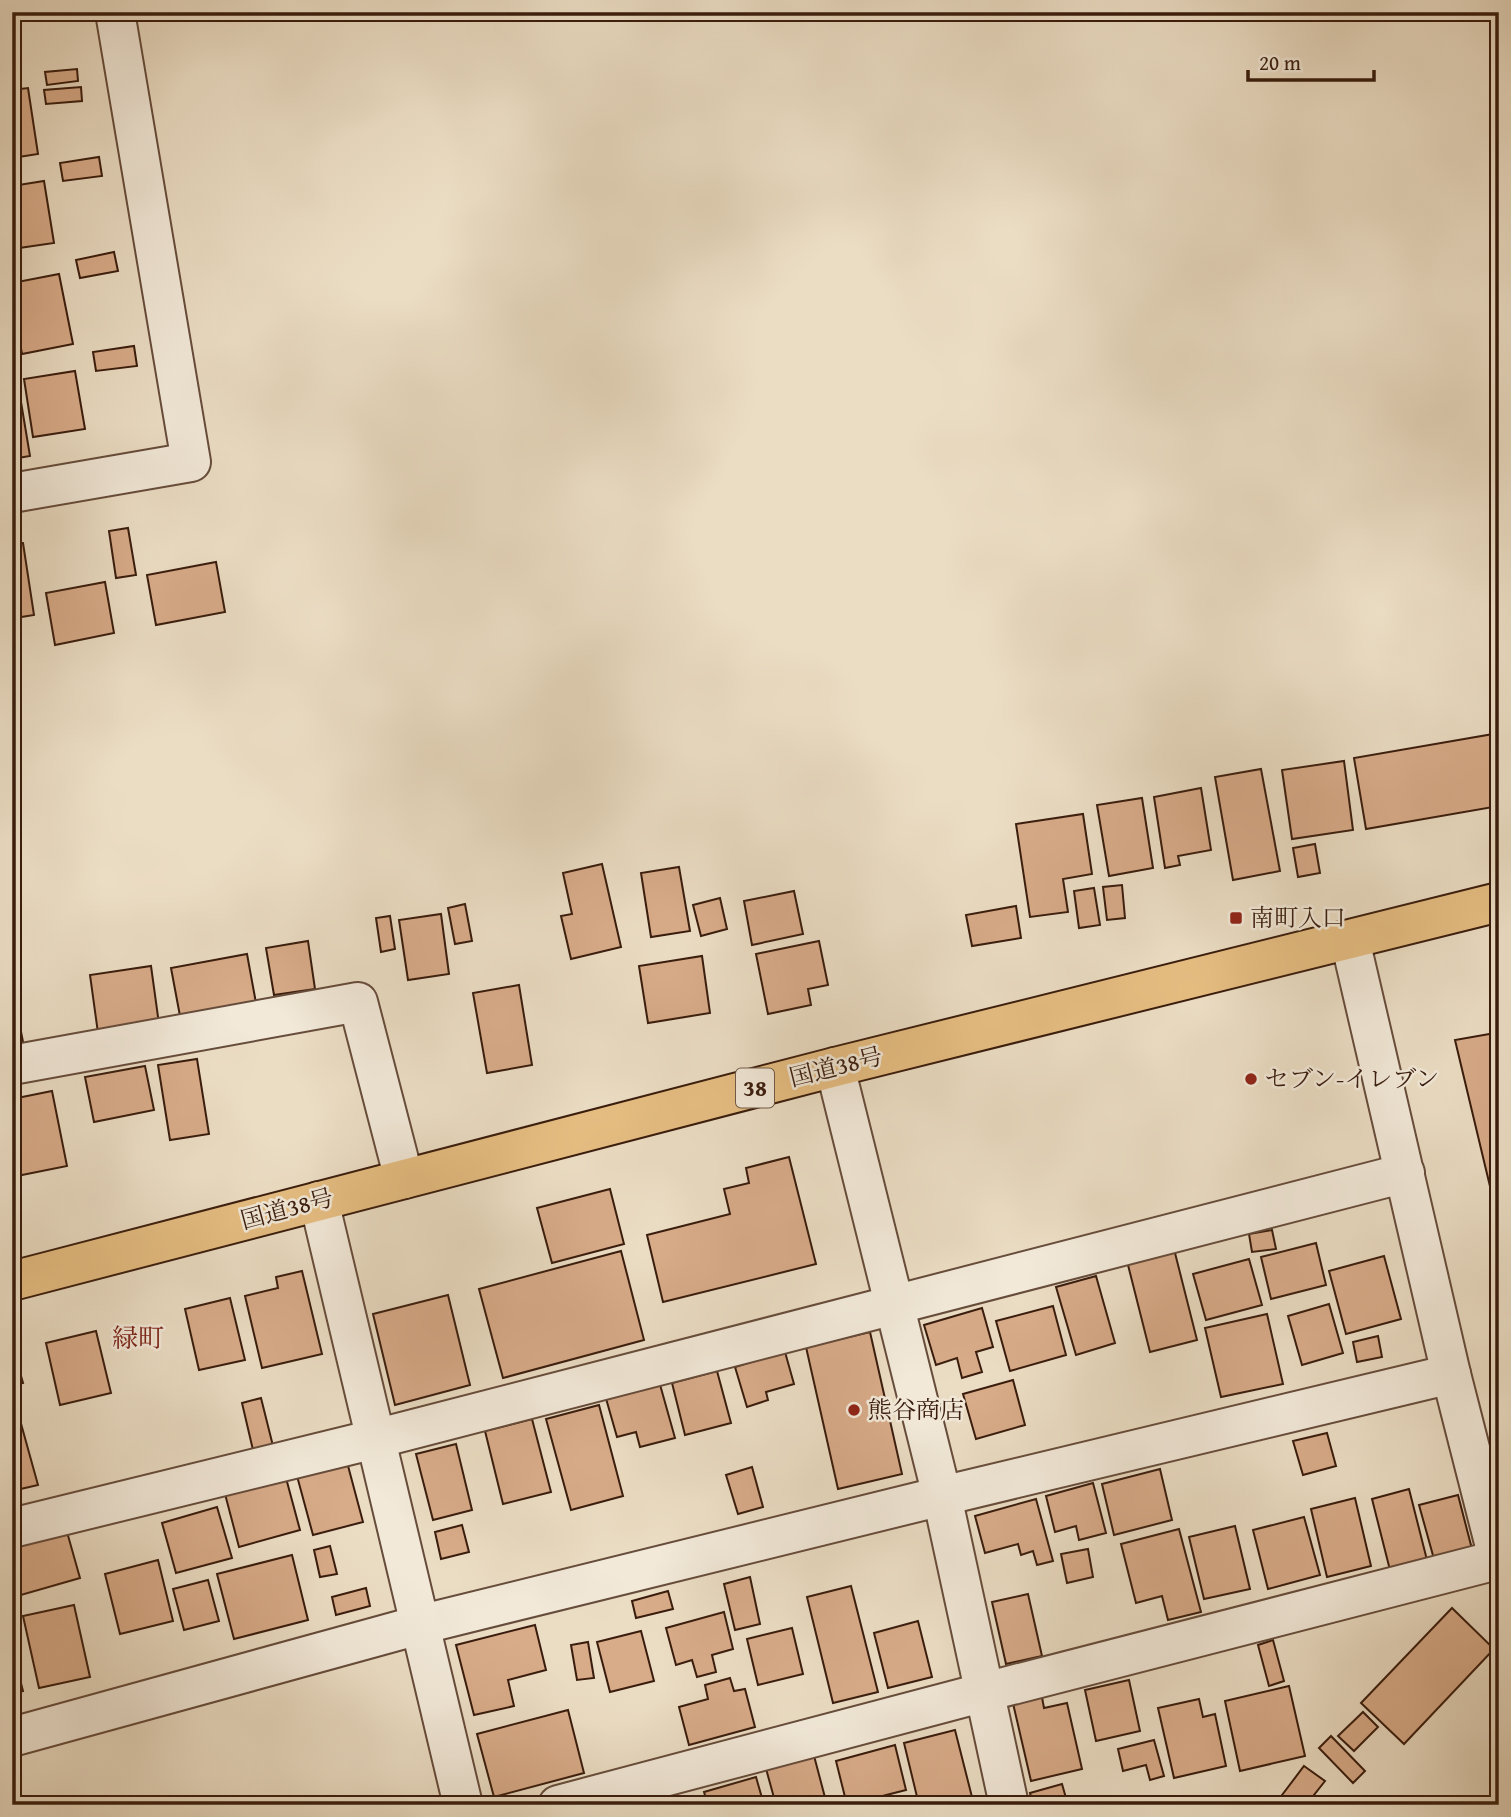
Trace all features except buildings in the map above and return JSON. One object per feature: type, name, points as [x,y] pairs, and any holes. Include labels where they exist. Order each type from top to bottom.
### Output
[{"type":"highway","name":"国道38号","points":[[12,1281],[835,1067],[1499,902]]},
{"type":"street","points":[[12,493],[191,462],[114,12]]},
{"type":"street","points":[[558,1805],[1498,1561],[1451,1374],[1350,940]]},
{"type":"street","points":[[12,1065],[358,1003],[404,1179]]},
{"type":"street","points":[[835,1067],[942,1496],[1009,1805]]},
{"type":"street","points":[[12,1528],[375,1439],[1405,1173]]},
{"type":"street","points":[[319,1201],[463,1805]]},
{"type":"street","points":[[12,1737],[419,1625],[1451,1374]]},
{"type":"place","name":"南町入口","points":[[1236,918]]},
{"type":"place","name":"セブン-イレブン","points":[[1251,1079]]},
{"type":"place","name":"熊谷商店","points":[[854,1410]]},
{"type":"district","name":"緑町","points":[[138,1338]]}]
